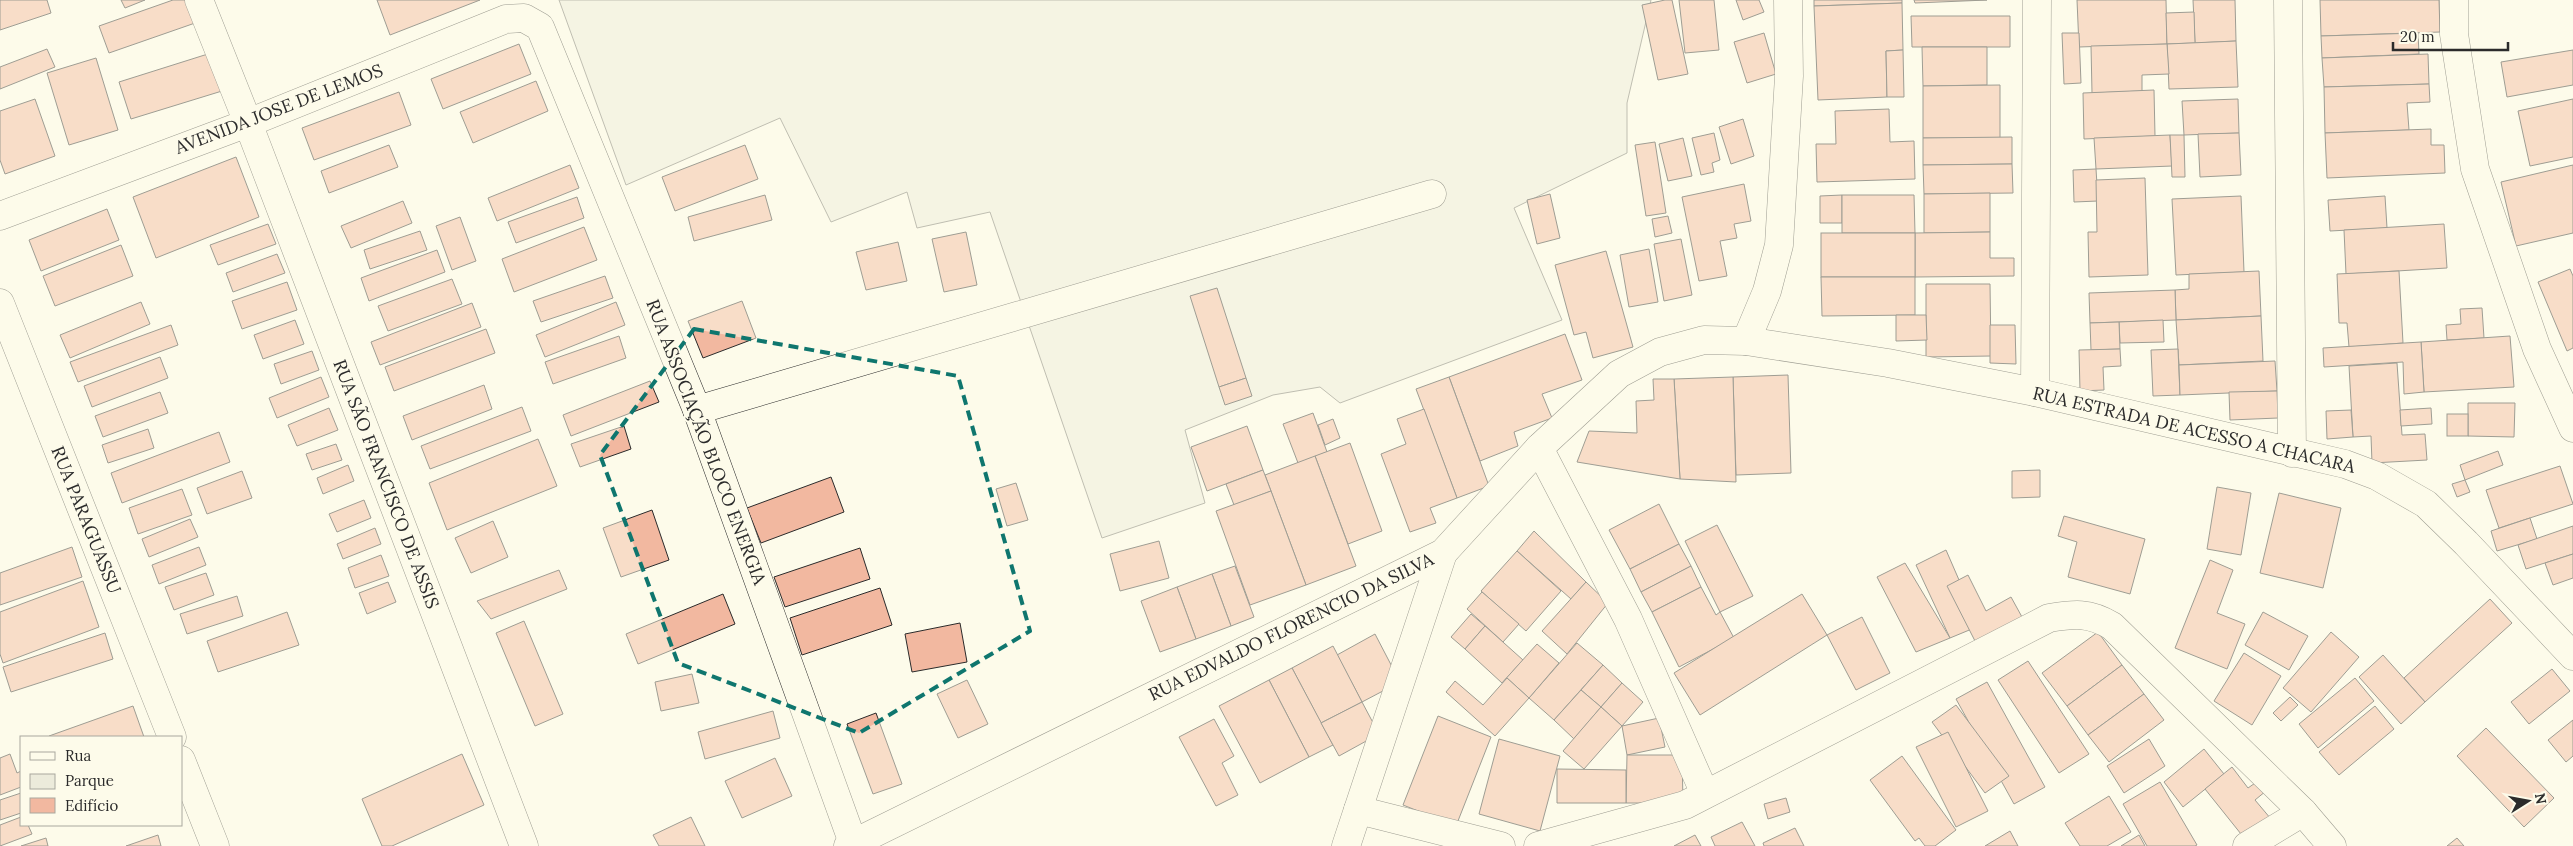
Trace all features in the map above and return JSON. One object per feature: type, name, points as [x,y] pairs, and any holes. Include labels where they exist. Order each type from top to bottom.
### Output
[{"type":"street","name":"RUA SÃO FRANCISCO DE ASSIS","points":[[199,0],[248,123],[524,846]]},
{"type":"street","points":[[1746,341],[1767,291],[1779,245],[1789,76],[1788,0]]},
{"type":"street","points":[[2035,392],[2037,0]]},
{"type":"street","points":[[2288,0],[2292,453]]},
{"type":"street","points":[[2454,0],[2454,34],[2475,169],[2537,349],[2573,428]]},
{"type":"street","name":"AVENIDA JOSE DE LEMOS","points":[[0,216],[248,123],[506,19],[524,18],[540,27],[548,44]]},
{"type":"street","name":"RUA ASSOCIAÇÃO BLOCO ENERGIA","points":[[548,44],[697,410],[850,845]]},
{"type":"street","points":[[697,410],[1432,194]]},
{"type":"street","name":"RUA PARAGUASSU","points":[[0,303],[172,736]]},
{"type":"street","name":"RUA EDVALDO FLORENCIO DA SILVA","points":[[850,845],[1443,553],[1539,448],[1619,374],[1660,352],[1704,340],[1746,341]]},
{"type":"street","name":"RUA ESTRADA DE ACESSO A CHACARA","points":[[1746,341],[1888,363],[2035,392],[2345,464],[2377,476],[2426,504],[2466,542],[2573,656]]},
{"type":"street","points":[[1539,448],[1628,619],[1705,794]]},
{"type":"street","points":[[1346,846],[1443,553]]},
{"type":"street","points":[[1538,846],[1685,804],[2049,618],[2073,614],[2097,617],[2112,626],[2303,812],[2332,846]]},
{"type":"street","points":[[182,762],[216,846]]},
{"type":"street","points":[[1358,810],[1501,846]]},
{"type":"street","points":[[2247,846],[2303,812]]},
{"type":"highlighted area","points":[[694,329],[958,376],[1030,631],[859,733],[678,663],[600,455]]},
{"type":"green space","points":[[559,0],[1651,0],[1627,103],[1627,153],[1514,208],[1562,320],[1340,403],[1320,387],[1273,395],[1185,430],[1205,503],[1102,538],[990,212],[917,228],[907,192],[831,222],[780,118],[626,185]]},
{"type":"building","points":[[0,0],[47,0],[51,13],[0,30]]},
{"type":"building","points":[[121,0],[145,0],[125,8]]},
{"type":"building","points":[[173,0],[191,0],[198,22],[109,53],[99,26]]},
{"type":"building","points":[[377,0],[480,0],[390,35]]},
{"type":"building","points":[[1672,0],[1688,74],[1658,80],[1642,5]]},
{"type":"building","points":[[1679,0],[1714,0],[1719,50],[1685,53]]},
{"type":"building","points":[[1736,0],[1759,0],[1764,12],[1743,20]]},
{"type":"building","points":[[1814,0],[1902,0],[1902,3],[1814,6]]},
{"type":"building","points":[[1914,0],[1987,0],[1915,3]]},
{"type":"building","points":[[2077,0],[2166,0],[2167,44],[2079,47]]},
{"type":"building","points":[[2193,0],[2235,0],[2236,41],[2195,43]]},
{"type":"building","points":[[2320,0],[2439,0],[2440,32],[2321,36]]},
{"type":"building","points":[[1902,3],[1903,50],[1886,51],[1887,97],[1818,100],[1814,6]]},
{"type":"building","points":[[2194,12],[2195,43],[2167,44],[2166,13]]},
{"type":"building","points":[[1911,16],[2010,16],[2010,47],[1912,47]]},
{"type":"building","points":[[1764,33],[1776,74],[1747,83],[1734,42]]},
{"type":"building","points":[[2062,33],[2079,33],[2081,83],[2064,84]]},
{"type":"building","points":[[2418,33],[2419,54],[2322,58],[2321,36]]},
{"type":"building","points":[[2236,41],[2238,87],[2169,89],[2167,44]]},
{"type":"building","points":[[519,44],[531,74],[443,109],[431,79]]},
{"type":"building","points":[[2167,44],[2169,74],[2142,75],[2142,91],[2092,93],[2091,46]]},
{"type":"building","points":[[1922,47],[1987,47],[1987,85],[1923,86]]},
{"type":"building","points":[[47,49],[55,67],[0,89],[0,67]]},
{"type":"building","points":[[1903,50],[1904,97],[1887,97],[1886,51]]},
{"type":"building","points":[[2573,50],[2573,85],[2507,97],[2501,62]]},
{"type":"building","points":[[211,53],[222,91],[131,119],[119,82]]},
{"type":"building","points":[[2428,54],[2429,84],[2324,87],[2322,58]]},
{"type":"building","points":[[96,58],[118,130],[69,145],[47,73]]},
{"type":"building","points":[[536,81],[548,111],[473,143],[460,112]]},
{"type":"building","points":[[2429,84],[2430,102],[2407,103],[2409,130],[2325,133],[2324,87]]},
{"type":"building","points":[[2000,85],[2000,138],[1923,138],[1923,86]]},
{"type":"building","points":[[2154,90],[2155,136],[2084,139],[2083,93]]},
{"type":"building","points":[[399,92],[411,125],[314,160],[302,128]]},
{"type":"building","points":[[35,99],[55,156],[5,174],[0,160],[0,111]]},
{"type":"building","points":[[2238,99],[2239,133],[2184,135],[2182,101]]},
{"type":"building","points":[[2573,99],[2573,157],[2530,166],[2518,111]]},
{"type":"building","points":[[1889,109],[1890,142],[1914,141],[1915,179],[1817,182],[1816,144],[1836,144],[1835,111]]},
{"type":"building","points":[[1743,119],[1754,156],[1731,164],[1719,127]]},
{"type":"building","points":[[2431,129],[2431,145],[2444,145],[2445,173],[2327,178],[2325,133]]},
{"type":"building","points":[[1714,133],[1720,160],[1712,163],[1714,172],[1701,175],[1692,138]]},
{"type":"building","points":[[2239,133],[2241,175],[2200,177],[2198,134]]},
{"type":"building","points":[[2170,135],[2172,166],[2096,169],[2094,138]]},
{"type":"building","points":[[2170,135],[2184,135],[2185,177],[2172,177]]},
{"type":"building","points":[[2012,137],[2012,164],[1923,165],[1923,138]]},
{"type":"building","points":[[1683,138],[1692,176],[1668,181],[1659,144]]},
{"type":"building","points":[[1655,142],[1666,213],[1646,216],[1635,145]]},
{"type":"building","points":[[389,145],[398,167],[329,193],[321,171]]},
{"type":"building","points":[[745,145],[758,179],[675,211],[662,177]]},
{"type":"building","points":[[236,157],[259,217],[156,258],[133,197]]},
{"type":"building","points":[[2012,164],[2013,193],[1924,194],[1923,165]]},
{"type":"building","points":[[570,165],[579,188],[497,221],[488,198]]},
{"type":"building","points":[[2573,165],[2573,233],[2516,246],[2501,182]]},
{"type":"building","points":[[2096,169],[2098,201],[2074,202],[2073,170]]},
{"type":"building","points":[[2145,178],[2148,275],[2089,277],[2088,232],[2097,232],[2096,180]]},
{"type":"building","points":[[1744,184],[1751,221],[1734,224],[1737,238],[1720,241],[1727,276],[1699,281],[1682,197]]},
{"type":"building","points":[[1990,193],[1990,232],[1924,233],[1924,194]]},
{"type":"building","points":[[1550,194],[1560,238],[1537,244],[1527,200]]},
{"type":"building","points":[[765,195],[772,220],[694,241],[688,217]]},
{"type":"building","points":[[1842,195],[1842,223],[1820,223],[1820,196]]},
{"type":"building","points":[[1842,195],[1914,195],[1915,233],[1842,233]]},
{"type":"building","points":[[2241,196],[2244,272],[2176,275],[2172,199]]},
{"type":"building","points":[[2385,196],[2387,228],[2330,231],[2328,200]]},
{"type":"building","points":[[577,197],[584,218],[516,243],[508,222]]},
{"type":"building","points":[[403,201],[412,223],[351,248],[341,226]]},
{"type":"building","points":[[107,209],[119,240],[41,271],[29,240]]},
{"type":"building","points":[[1668,216],[1672,233],[1655,237],[1652,219]]},
{"type":"building","points":[[460,217],[476,261],[452,270],[436,226]]},
{"type":"building","points":[[268,224],[276,244],[218,265],[210,245]]},
{"type":"building","points":[[2444,224],[2447,268],[2346,274],[2344,230]]},
{"type":"building","points":[[584,227],[597,260],[514,292],[502,259]]},
{"type":"building","points":[[420,231],[427,250],[370,269],[364,250]]},
{"type":"building","points":[[966,232],[977,285],[944,292],[932,239]]},
{"type":"building","points":[[1990,232],[1990,258],[2014,258],[2014,276],[1915,277],[1915,233]]},
{"type":"building","points":[[1821,233],[1915,233],[1915,277],[1821,277]]},
{"type":"building","points":[[1681,239],[1692,295],[1664,301],[1654,244]]},
{"type":"building","points":[[898,242],[907,281],[866,290],[856,252]]},
{"type":"building","points":[[121,245],[133,276],[55,306],[43,276]]},
{"type":"building","points":[[1649,249],[1658,302],[1629,307],[1620,255]]},
{"type":"building","points":[[437,250],[445,272],[369,301],[361,278]]},
{"type":"building","points":[[1606,251],[1633,347],[1593,358],[1586,332],[1574,335],[1555,265]]},
{"type":"building","points":[[277,254],[285,273],[233,292],[226,273]]},
{"type":"building","points":[[2570,269],[2573,276],[2573,348],[2567,351],[2538,282]]},
{"type":"building","points":[[2259,271],[2261,316],[2176,320],[2175,290],[2189,289],[2189,274]]},
{"type":"building","points":[[2399,271],[2403,343],[2349,347],[2347,323],[2339,323],[2337,274]]},
{"type":"building","points":[[605,276],[613,298],[541,322],[533,301]]},
{"type":"building","points":[[1821,277],[1915,277],[1915,315],[1822,316]]},
{"type":"building","points":[[452,279],[462,304],[388,331],[378,306]]},
{"type":"building","points":[[287,282],[297,310],[242,329],[232,301]]},
{"type":"building","points":[[1926,284],[1990,284],[1991,356],[1926,357]]},
{"type":"building","points":[[1217,288],[1246,378],[1219,387],[1190,296]]},
{"type":"building","points":[[2175,290],[2176,320],[2090,323],[2089,293]]},
{"type":"building","points":[[742,301],[756,338],[703,358],[688,321]]},
{"type":"building","points":[[141,302],[150,324],[70,358],[60,335]]},
{"type":"building","points":[[616,302],[625,325],[545,357],[536,335]]},
{"type":"building","points":[[472,303],[481,327],[380,365],[371,342]]},
{"type":"building","points":[[2482,308],[2484,338],[2447,340],[2446,325],[2461,324],[2460,309]]},
{"type":"building","points":[[1896,315],[1926,315],[1927,340],[1896,341]]},
{"type":"building","points":[[2261,316],[2263,361],[2179,365],[2176,320]]},
{"type":"building","points":[[295,320],[304,344],[263,359],[254,335]]},
{"type":"building","points":[[2163,320],[2164,342],[2120,343],[2119,322]]},
{"type":"building","points":[[2119,322],[2120,349],[2091,350],[2090,323]]},
{"type":"building","points":[[171,325],[178,345],[78,382],[70,362]]},
{"type":"building","points":[[1990,325],[2015,325],[2016,364],[1990,363]]},
{"type":"building","points":[[486,329],[495,353],[394,391],[385,367]]},
{"type":"building","points":[[1565,334],[1582,380],[1542,394],[1552,418],[1514,432],[1518,446],[1480,461],[1449,377]]},
{"type":"building","points":[[619,336],[626,358],[553,384],[545,362]]},
{"type":"building","points":[[2510,336],[2514,387],[2424,392],[2421,342]]},
{"type":"building","points":[[2421,342],[2424,392],[2404,394],[2403,362],[2324,367],[2323,348]]},
{"type":"building","points":[[2120,349],[2121,366],[2103,367],[2104,390],[2080,391],[2079,350]]},
{"type":"building","points":[[2178,349],[2180,395],[2153,396],[2151,350]]},
{"type":"building","points":[[312,351],[319,370],[281,384],[274,364]]},
{"type":"building","points":[[160,357],[168,378],[92,407],[84,386]]},
{"type":"building","points":[[2275,361],[2277,391],[2180,395],[2179,365]]},
{"type":"building","points":[[2397,363],[2402,435],[2425,434],[2427,460],[2372,463],[2371,436],[2353,437],[2349,366]]},
{"type":"building","points":[[1788,375],[1791,473],[1736,475],[1733,377]]},
{"type":"building","points":[[321,377],[329,397],[277,418],[269,398]]},
{"type":"building","points":[[1449,377],[1489,486],[1457,498],[1416,389]]},
{"type":"building","points":[[1733,377],[1736,482],[1680,479],[1674,379]]},
{"type":"building","points":[[1246,378],[1252,396],[1225,405],[1219,387]]},
{"type":"building","points":[[1653,379],[1674,379],[1680,479],[1577,462],[1589,431],[1637,433],[1636,401],[1654,400]]},
{"type":"building","points":[[650,381],[659,402],[571,436],[563,415]]},
{"type":"building","points":[[484,385],[492,409],[412,440],[403,416]]},
{"type":"building","points":[[2277,391],[2278,418],[2230,420],[2229,392]]},
{"type":"building","points":[[160,392],[168,413],[103,437],[95,416]]},
{"type":"building","points":[[2468,403],[2515,403],[2514,437],[2468,436]]},
{"type":"building","points":[[522,407],[531,431],[430,469],[421,446]]},
{"type":"building","points":[[329,408],[338,430],[297,446],[288,425]]},
{"type":"building","points":[[2431,408],[2432,424],[2401,426],[2400,410]]},
{"type":"building","points":[[1424,409],[1457,498],[1430,508],[1436,523],[1410,532],[1381,454],[1406,444],[1397,419]]},
{"type":"building","points":[[2351,410],[2353,437],[2327,439],[2326,411]]},
{"type":"building","points":[[1313,413],[1327,452],[1298,463],[1283,424]]},
{"type":"building","points":[[2447,414],[2468,414],[2468,436],[2447,436]]},
{"type":"building","points":[[1333,419],[1340,438],[1325,445],[1318,425]]},
{"type":"building","points":[[624,426],[631,449],[580,467],[571,444]]},
{"type":"building","points":[[1247,426],[1263,470],[1207,491],[1191,447]]},
{"type":"building","points":[[148,429],[154,448],[108,463],[102,445]]},
{"type":"building","points":[[219,432],[230,462],[122,503],[111,473]]},
{"type":"building","points":[[538,439],[557,486],[447,530],[429,483]]},
{"type":"building","points":[[1350,443],[1382,531],[1348,544],[1315,456]]},
{"type":"building","points":[[336,444],[342,460],[312,470],[306,454]]},
{"type":"building","points":[[2498,451],[2503,465],[2465,480],[2460,465]]},
{"type":"building","points":[[1315,456],[1356,566],[1306,585],[1265,475]]},
{"type":"building","points":[[348,465],[354,481],[323,494],[317,478]]},
{"type":"building","points":[[2560,466],[2573,504],[2499,528],[2486,490]]},
{"type":"building","points":[[1263,470],[1271,491],[1234,505],[1226,484]]},
{"type":"building","points":[[2040,470],[2040,497],[2012,498],[2012,471]]},
{"type":"building","points":[[242,471],[252,498],[207,514],[197,488]]},
{"type":"building","points":[[831,477],[844,512],[761,543],[747,508]]},
{"type":"building","points":[[2465,480],[2470,492],[2457,497],[2452,484]]},
{"type":"building","points":[[1016,483],[1028,520],[1007,526],[996,489]]},
{"type":"building","points":[[2217,487],[2251,493],[2241,555],[2207,549]]},
{"type":"building","points":[[182,489],[192,515],[138,534],[129,508]]},
{"type":"building","points":[[1271,491],[1306,585],[1250,605],[1216,511]]},
{"type":"building","points":[[2279,493],[2341,508],[2323,588],[2260,573]]},
{"type":"building","points":[[364,500],[371,518],[337,532],[329,514]]},
{"type":"building","points":[[1659,504],[1679,544],[1630,569],[1609,530]]},
{"type":"building","points":[[652,510],[669,560],[621,577],[603,528]]},
{"type":"building","points":[[2064,516],[2145,539],[2130,594],[2068,577],[2077,542],[2058,536]]},
{"type":"building","points":[[2530,518],[2537,539],[2497,551],[2491,531]]},
{"type":"building","points":[[190,519],[198,537],[149,557],[142,539]]},
{"type":"building","points":[[493,521],[508,557],[471,573],[455,538]]},
{"type":"building","points":[[1717,525],[1753,596],[1720,612],[1685,541]]},
{"type":"building","points":[[2573,526],[2573,554],[2526,569],[2518,545]]},
{"type":"building","points":[[375,528],[381,544],[343,559],[337,544]]},
{"type":"building","points":[[1534,531],[1586,582],[1571,599],[1517,551]]},
{"type":"building","points":[[1159,541],[1169,578],[1120,591],[1110,554]]},
{"type":"building","points":[[1679,544],[1691,566],[1641,592],[1630,569]]},
{"type":"building","points":[[72,547],[82,577],[0,605],[0,573]]},
{"type":"building","points":[[199,547],[206,565],[159,584],[152,565]]},
{"type":"building","points":[[860,548],[870,579],[785,607],[774,577]]},
{"type":"building","points":[[1946,550],[1979,626],[1950,638],[1916,565]]},
{"type":"building","points":[[1517,551],[1561,591],[1526,631],[1481,591]]},
{"type":"building","points":[[2573,554],[2573,578],[2553,585],[2545,563]]},
{"type":"building","points":[[381,555],[389,576],[355,588],[348,568]]},
{"type":"building","points":[[2210,560],[2233,570],[2217,613],[2245,624],[2227,669],[2175,648]]},
{"type":"building","points":[[1905,563],[1950,638],[1916,652],[1877,577]]},
{"type":"building","points":[[1235,566],[1254,617],[1231,626],[1212,574]]},
{"type":"building","points":[[1691,566],[1701,587],[1652,612],[1641,592]]},
{"type":"building","points":[[559,570],[567,589],[491,619],[477,601]]},
{"type":"building","points":[[206,573],[214,595],[174,610],[165,587]]},
{"type":"building","points":[[1212,574],[1231,626],[1196,639],[1177,587]]},
{"type":"building","points":[[1968,575],[1986,611],[2011,597],[2022,617],[1975,641],[1947,586]]},
{"type":"building","points":[[83,581],[99,627],[3,663],[0,654],[0,612]]},
{"type":"building","points":[[388,582],[396,602],[367,614],[359,593]]},
{"type":"building","points":[[1586,582],[1608,603],[1567,654],[1542,631]]},
{"type":"building","points":[[1177,587],[1196,639],[1160,652],[1141,601]]},
{"type":"building","points":[[1701,587],[1716,615],[1720,612],[1734,638],[1679,667],[1652,612]]},
{"type":"building","points":[[880,588],[892,625],[802,655],[790,618]]},
{"type":"building","points":[[1482,592],[1519,624],[1503,642],[1467,609]]},
{"type":"building","points":[[723,594],[735,624],[638,664],[626,634]]},
{"type":"building","points":[[1802,594],[1827,635],[1700,715],[1674,673]]},
{"type":"building","points":[[237,596],[243,616],[187,634],[180,614]]},
{"type":"building","points":[[2490,599],[2512,623],[2425,702],[2404,678]]},
{"type":"building","points":[[287,612],[299,645],[218,672],[207,641]]},
{"type":"building","points":[[2263,612],[2308,636],[2289,670],[2245,645]]},
{"type":"building","points":[[1471,614],[1485,626],[1465,649],[1451,637]]},
{"type":"building","points":[[1862,617],[1890,673],[1856,690],[1827,635]]},
{"type":"building","points":[[524,621],[563,714],[535,726],[496,633]]},
{"type":"building","points":[[960,623],[967,662],[912,672],[905,634]]},
{"type":"building","points":[[1485,626],[1523,660],[1502,683],[1465,649]]},
{"type":"building","points":[[2098,632],[2122,665],[2067,706],[2042,673]]},
{"type":"building","points":[[2331,632],[2359,657],[2311,712],[2283,688]]},
{"type":"building","points":[[105,633],[113,659],[11,692],[3,667]]},
{"type":"building","points":[[1375,634],[1400,682],[1362,702],[1337,655]]},
{"type":"building","points":[[1577,643],[1603,665],[1554,720],[1529,698]]},
{"type":"building","points":[[1537,644],[1559,663],[1529,698],[1507,678],[1502,683]]},
{"type":"building","points":[[1333,646],[1362,702],[1321,723],[1292,668]]},
{"type":"building","points":[[2244,653],[2281,676],[2252,725],[2214,701]]},
{"type":"building","points":[[2383,655],[2425,702],[2401,724],[2359,677]]},
{"type":"building","points":[[2028,661],[2089,754],[2059,773],[1998,680]]},
{"type":"building","points":[[1603,665],[1622,683],[1601,707],[1581,690]]},
{"type":"building","points":[[2122,665],[2144,694],[2088,735],[2067,706]]},
{"type":"building","points":[[1292,668],[1333,745],[1309,757],[1269,680]]},
{"type":"building","points":[[2552,669],[2570,691],[2529,724],[2511,702]]},
{"type":"building","points":[[692,674],[699,703],[661,711],[655,682]]},
{"type":"building","points":[[1507,678],[1529,698],[1495,736],[1446,692],[1455,681],[1483,705]]},
{"type":"building","points":[[2355,678],[2374,701],[2318,748],[2299,724]]},
{"type":"building","points":[[967,680],[988,724],[958,738],[937,694]]},
{"type":"building","points":[[1269,680],[1309,757],[1260,783],[1219,706]]},
{"type":"building","points":[[1987,682],[2045,787],[2014,804],[1956,699]]},
{"type":"building","points":[[1622,683],[1643,702],[1622,726],[1601,707]]},
{"type":"building","points":[[1581,690],[1601,707],[1574,739],[1554,720]]},
{"type":"building","points":[[2144,694],[2164,720],[2109,762],[2088,735]]},
{"type":"building","points":[[2290,697],[2298,705],[2281,721],[2273,713]]},
{"type":"building","points":[[1362,702],[1379,734],[1339,756],[1321,723]]},
{"type":"building","points":[[1956,705],[2009,776],[1985,793],[1932,722]]},
{"type":"building","points":[[133,706],[144,736],[49,736]]},
{"type":"building","points":[[2375,706],[2394,729],[2339,775],[2319,752]]},
{"type":"building","points":[[1601,707],[1622,726],[1584,769],[1563,751]]},
{"type":"building","points":[[773,711],[780,738],[705,759],[698,732]]},
{"type":"building","points":[[876,713],[902,784],[873,794],[847,724]]},
{"type":"building","points":[[1438,716],[1491,737],[1456,826],[1403,805]]},
{"type":"building","points":[[1659,718],[1665,747],[1627,755],[1622,726]]},
{"type":"building","points":[[1214,719],[1234,756],[1222,763],[1238,795],[1216,806],[1179,737]]},
{"type":"building","points":[[2573,720],[2573,756],[2566,762],[2548,740]]},
{"type":"building","points":[[2486,728],[2554,798],[2524,827],[2457,756]]},
{"type":"building","points":[[1948,732],[1988,811],[1956,827],[1916,747]]},
{"type":"building","points":[[1499,739],[1560,756],[1540,831],[1479,814]]},
{"type":"building","points":[[2149,739],[2165,766],[2124,793],[2107,766]]},
{"type":"building","points":[[2204,749],[2224,774],[2183,807],[2164,782]]},
{"type":"building","points":[[10,754],[17,773],[20,772],[20,787],[0,795],[0,758]]},
{"type":"building","points":[[462,754],[484,805],[392,846],[382,846],[362,799]]},
{"type":"building","points":[[1627,755],[1682,755],[1683,803],[1626,803]]},
{"type":"building","points":[[1902,756],[1956,830],[1935,846],[1925,846],[1919,838],[1915,841],[1870,780]]},
{"type":"building","points":[[775,758],[792,796],[742,818],[725,781]]},
{"type":"building","points":[[2232,767],[2248,788],[2258,781],[2266,791],[2255,800],[2271,819],[2245,839],[2205,789]]},
{"type":"building","points":[[1557,769],[1626,770],[1626,803],[1557,803]]},
{"type":"building","points":[[2160,782],[2197,845],[2147,846],[2123,804]]},
{"type":"building","points":[[20,793],[20,813],[0,820],[0,800]]},
{"type":"building","points":[[2109,796],[2131,832],[2107,846],[2080,846],[2065,823]]},
{"type":"building","points":[[1786,798],[1790,812],[1768,819],[1764,804]]},
{"type":"building","points":[[20,817],[20,826],[28,826],[32,834],[0,846],[0,825]]},
{"type":"building","points":[[691,817],[705,846],[659,846],[653,835]]},
{"type":"building","points":[[1742,822],[1755,846],[1715,846],[1711,837]]},
{"type":"building","points":[[1795,828],[1804,846],[1764,846],[1763,843]]},
{"type":"building","points":[[2010,831],[2018,846],[1985,846]]},
{"type":"building","points":[[158,835],[161,846],[126,846]]},
{"type":"building","points":[[1695,835],[1701,846],[1674,846]]},
{"type":"building","points":[[2139,835],[2145,846],[2121,846]]},
{"type":"building","points":[[46,838],[48,846],[21,846]]},
{"type":"building","points":[[2457,838],[2464,846],[2447,846]]}]
